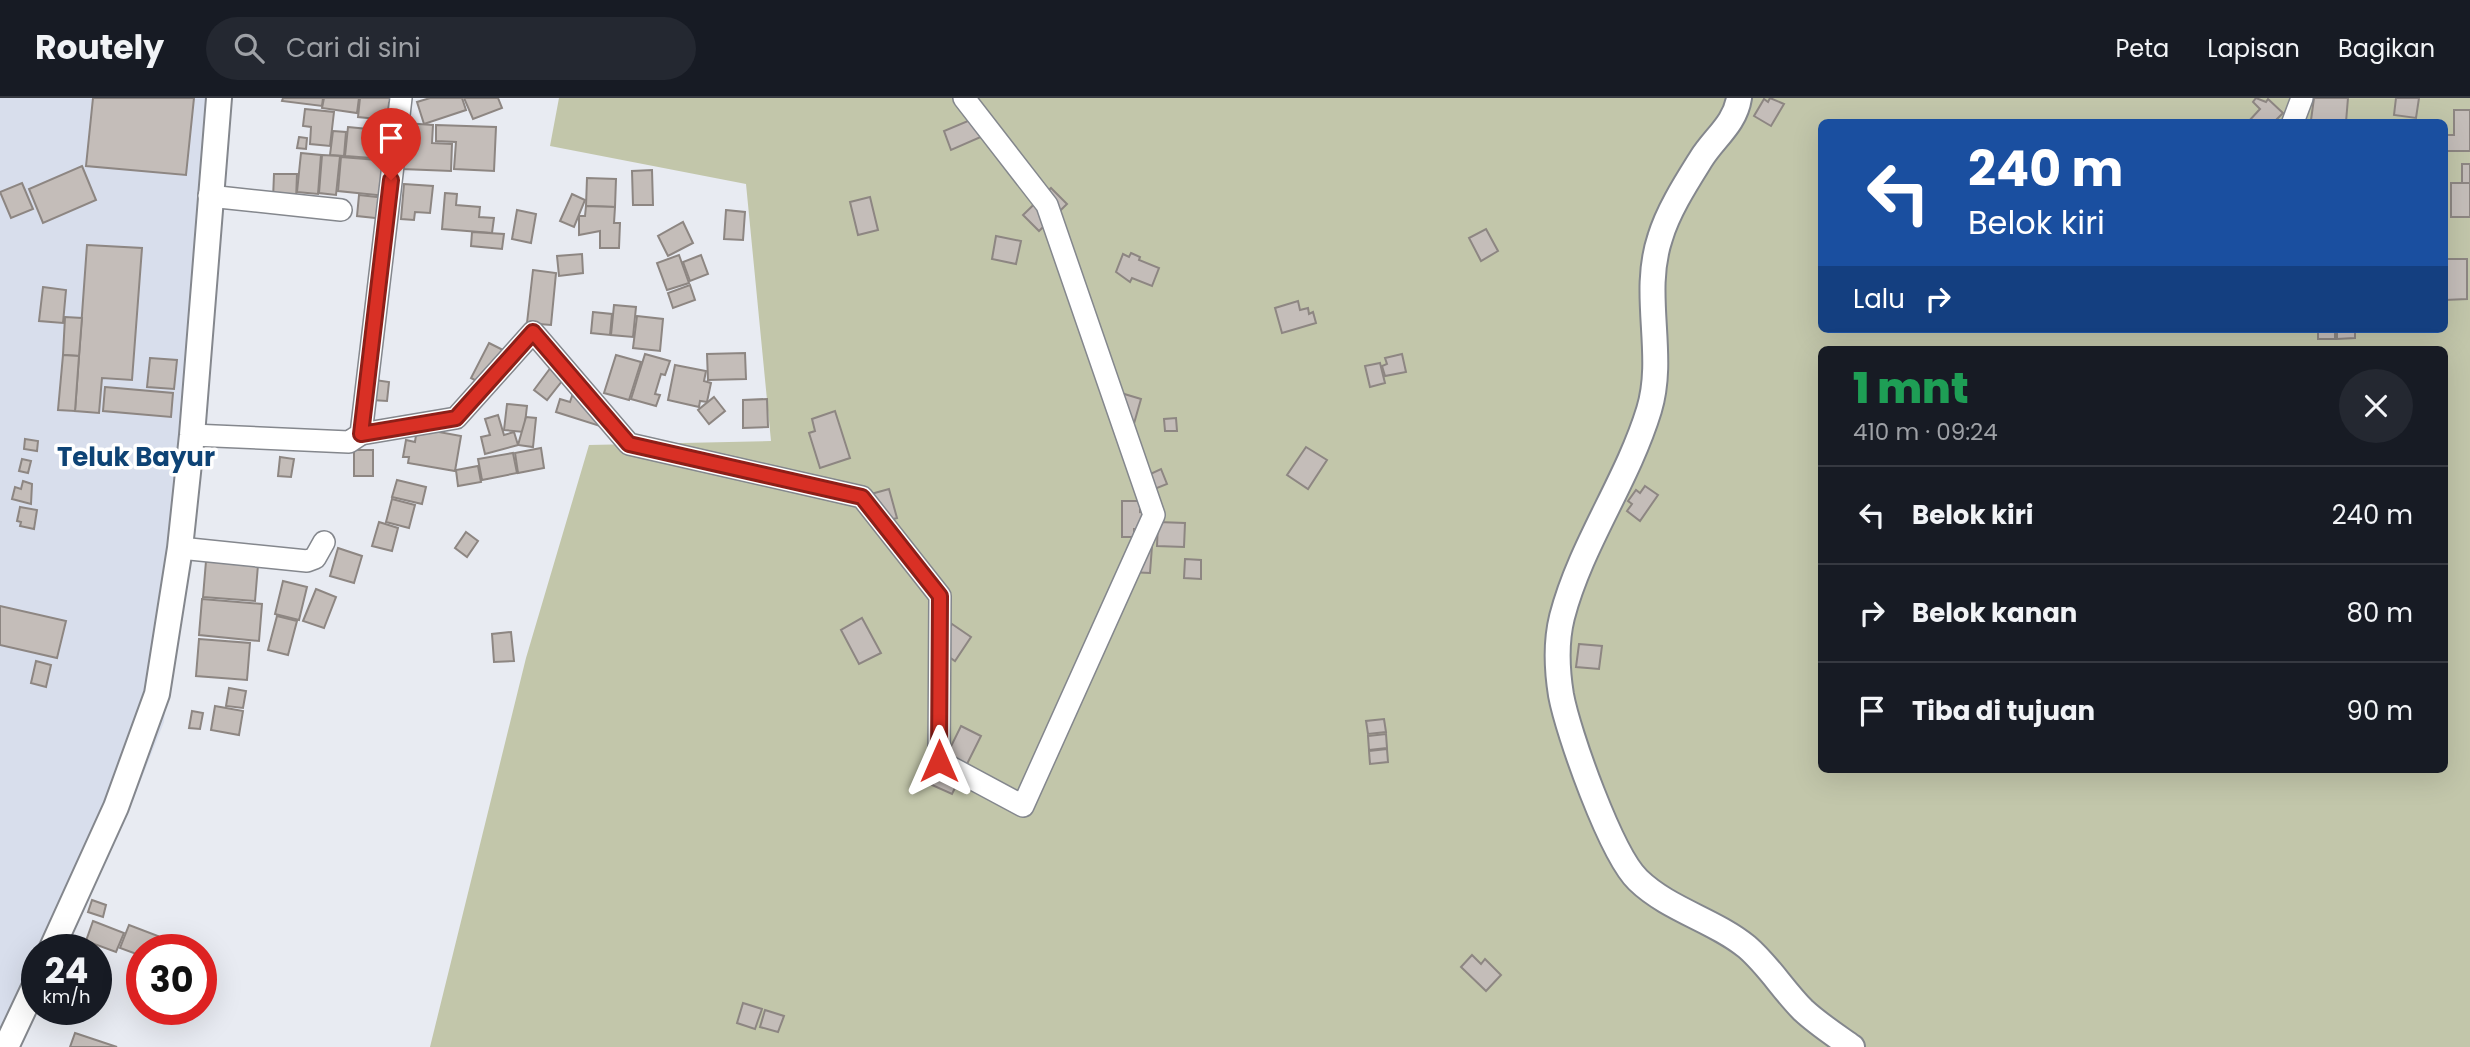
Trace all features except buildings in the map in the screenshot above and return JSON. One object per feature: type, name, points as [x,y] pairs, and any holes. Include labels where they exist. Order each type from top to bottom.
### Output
[{"type":"street","points":[[58,934],[117,807],[153,707],[180,548],[192,435],[209,196],[219,98]]},
{"type":"street","points":[[361,434],[401,98]]},
{"type":"street","points":[[192,435],[349,442],[361,434],[456,418],[533,332],[629,444],[862,497],[940,596],[939,761],[1023,806],[1154,515],[1047,205],[964,98]]},
{"type":"street","points":[[1739,98],[1737,111],[1703,156],[1660,236],[1653,267],[1655,391],[1627,467],[1573,580],[1565,606],[1558,648],[1561,696],[1604,820],[1619,856],[1636,878],[1656,895],[1725,931],[1748,948],[1802,1009],[1852,1047]]},
{"type":"street","points":[[2294,119],[2302,98]]},
{"type":"street","points":[[209,196],[341,210]]},
{"type":"street","points":[[180,548],[307,561],[315,558],[324,542]]},
{"type":"street","points":[[6,1047],[21,1015]]},
{"type":"shaded area","points":[[0,98],[222,98],[164,722],[135,795],[72,934],[21,934],[21,1024],[0,1047]]},
{"type":"green space","points":[[559,98],[2470,98],[2470,1047],[430,1047],[526,658],[589,445],[771,441],[746,184],[550,146]]},
{"type":"district","name":"Teluk Bayur","points":[[136,457]]},
{"type":"route","points":[[391,180],[361,434],[456,418],[533,332],[629,444],[862,497],[940,596],[939,761]]}]
